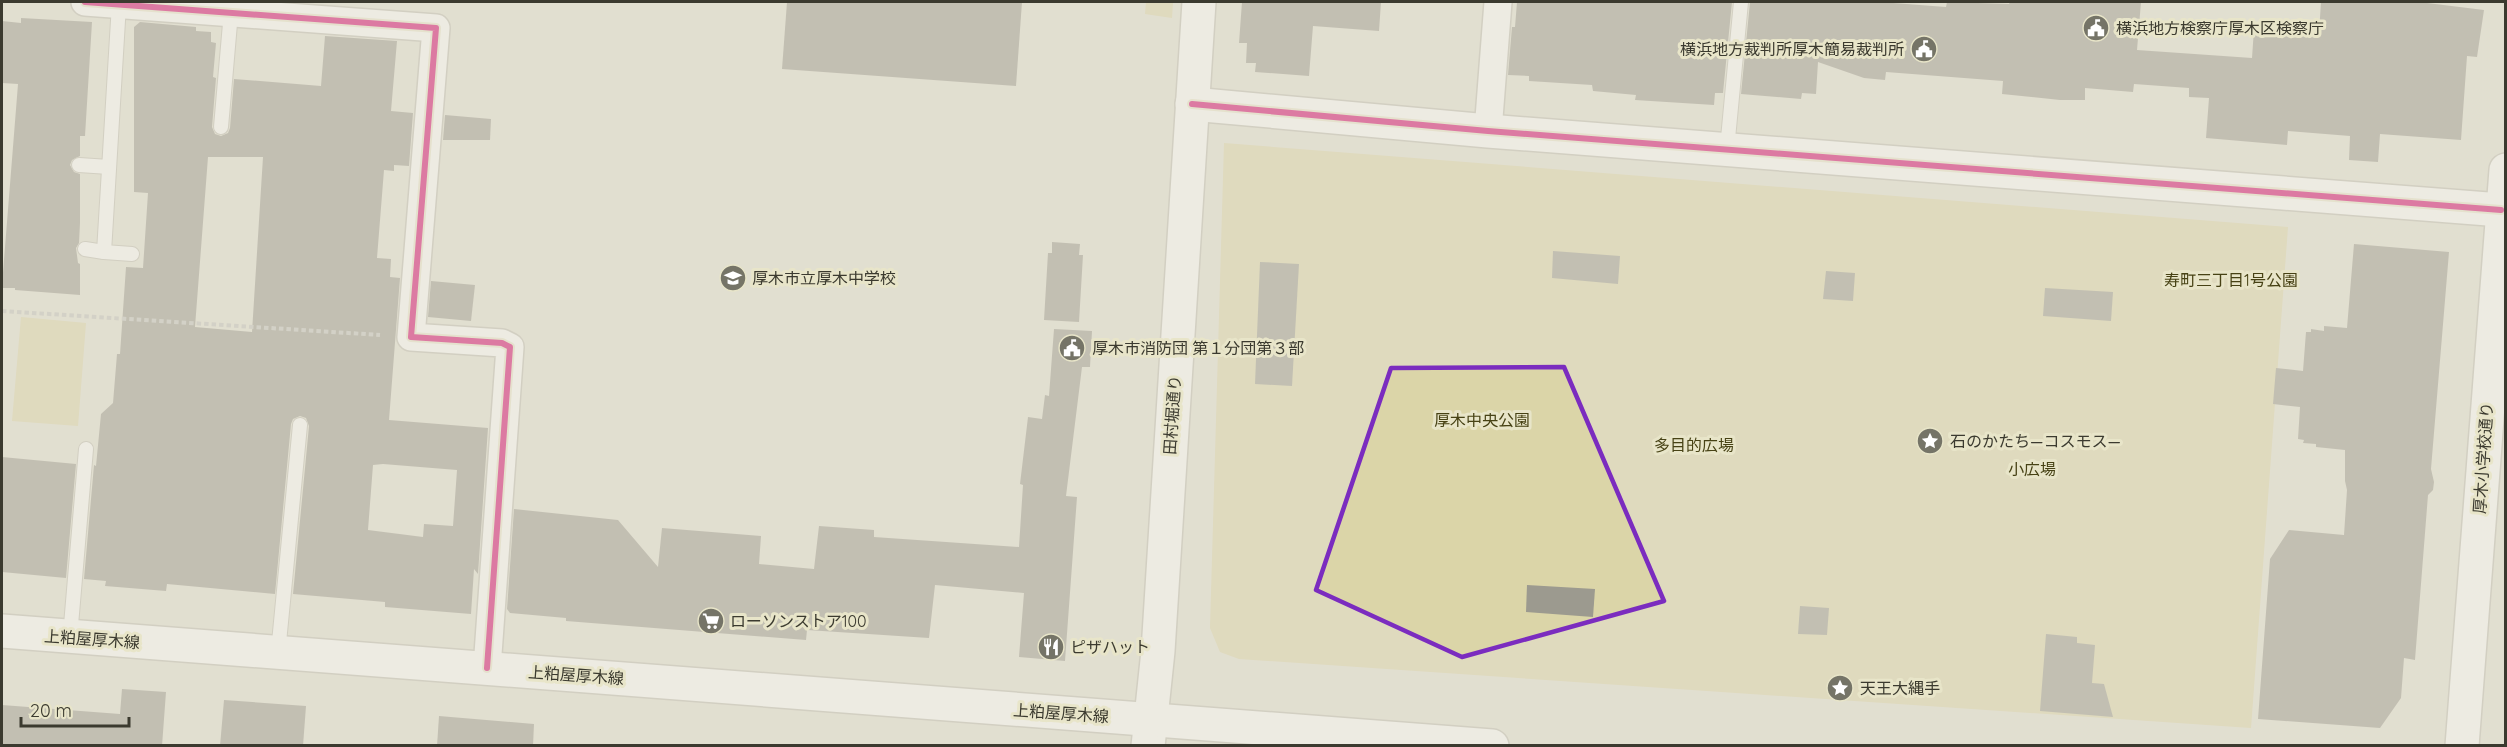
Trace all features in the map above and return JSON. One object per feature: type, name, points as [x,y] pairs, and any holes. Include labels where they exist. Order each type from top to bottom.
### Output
[{"type":"street","points":[[85,2],[217,8],[436,28],[411,337],[502,343],[510,347],[487,669]]},
{"type":"street","name":"田村堀通り","points":[[1150,733],[1158,651],[1199,2]]},
{"type":"street","points":[[1488,131],[1498,2]]},
{"type":"street","points":[[1192,105],[1728,149],[2504,188]]},
{"type":"street","name":"厚木小学校通り","points":[[2462,746],[2504,188]]},
{"type":"street","name":"上粕屋厚木線","points":[[2,631],[487,669],[1150,733],[1492,746]]},
{"type":"lane","points":[[1728,149],[1741,2]]},
{"type":"lane","points":[[104,252],[119,4]]},
{"type":"lane","points":[[217,8],[220,127]]},
{"type":"lane","points":[[79,165],[109,167]]},
{"type":"lane","points":[[86,249],[132,254]]},
{"type":"lane","points":[[278,653],[300,425]]},
{"type":"lane","points":[[70,637],[86,449]]},
{"type":"path","points":[[2,311],[411,337]]},
{"type":"highlighted area","points":[[1564,367],[1664,601],[1462,657],[1316,590],[1391,368]]},
{"type":"green space","points":[[1146,2],[1173,2],[1172,18],[1145,14]]},
{"type":"green space","name":"厚木中央公園","points":[[1224,143],[2288,227],[2251,728],[1239,659],[1220,652],[1210,628]]},
{"type":"green space","points":[[21,317],[86,323],[78,426],[12,421]]},
{"type":"building","points":[[787,2],[1022,2],[1016,86],[782,69]]},
{"type":"building","points":[[1242,2],[1381,2],[1379,31],[1313,26],[1309,76],[1255,72],[1256,63],[1246,63],[1247,43],[1239,43]]},
{"type":"building","points":[[1517,2],[1732,2],[1723,93],[1715,93],[1714,105],[1635,100],[1636,95],[1593,91],[1592,85],[1529,81],[1529,76],[1508,75],[1512,27],[1515,27]]},
{"type":"building","points":[[1750,2],[1880,2],[1946,7],[1947,2],[2009,4],[2010,2],[2141,2],[2137,50],[2252,58],[2254,29],[2319,33],[2321,2],[2419,2],[2484,10],[2477,57],[2467,56],[2461,140],[2380,134],[2378,162],[2349,160],[2350,136],[2288,131],[2287,145],[2206,138],[2209,98],[2189,97],[2189,88],[2134,84],[2133,92],[2085,88],[2085,100],[2060,100],[2002,94],[2003,81],[1886,72],[1885,80],[1864,78],[1818,62],[1816,94],[1802,93],[1801,99],[1741,94]]},
{"type":"building","points":[[21,18],[92,22],[85,136],[80,136],[80,156],[72,160],[70,165],[74,172],[80,174],[79,243],[76,248],[80,264],[80,295],[15,290],[15,288],[3,288],[2,285],[18,84],[2,83],[2,21],[21,23]]},
{"type":"building","points":[[140,22],[196,27],[196,31],[211,32],[211,42],[216,43],[212,127],[215,134],[221,136],[228,133],[230,128],[234,79],[321,86],[325,36],[397,41],[391,111],[413,113],[409,166],[394,165],[394,171],[384,170],[377,258],[391,259],[390,277],[400,278],[389,420],[488,428],[478,574],[474,569],[471,614],[385,607],[385,602],[293,594],[309,426],[306,418],[300,416],[293,419],[291,424],[275,594],[167,584],[166,591],[105,586],[106,581],[84,579],[101,414],[113,403],[117,354],[120,354],[126,267],[143,268],[148,193],[134,192],[134,27]],"holes":[[[208,157],[263,157],[252,332],[195,327]],[[373,465],[457,470],[453,526],[424,524],[423,537],[368,530]]]},
{"type":"building","points":[[445,115],[491,119],[490,140],[443,140]]},
{"type":"building","points":[[1052,242],[1080,244],[1079,255],[1083,255],[1079,322],[1044,320],[1048,253],[1052,253]]},
{"type":"building","points":[[2354,244],[2449,252],[2431,469],[2434,482],[2433,490],[2428,495],[2415,660],[2404,658],[2401,698],[2380,728],[2258,719],[2270,559],[2289,530],[2344,535],[2347,490],[2345,450],[2316,447],[2316,444],[2303,443],[2304,440],[2298,439],[2300,407],[2273,404],[2276,368],[2303,371],[2306,332],[2311,332],[2311,329],[2324,331],[2324,326],[2347,328]]},
{"type":"building","points":[[1553,251],[1620,256],[1618,284],[1552,278]]},
{"type":"building","points":[[1260,262],[1299,264],[1292,386],[1255,384]]},
{"type":"building","points":[[1826,271],[1855,273],[1853,301],[1823,299]]},
{"type":"building","points":[[431,281],[475,285],[471,321],[428,317]]},
{"type":"building","points":[[2045,288],[2113,292],[2111,321],[2043,316]]},
{"type":"building","points":[[1054,329],[1092,331],[1090,367],[1082,367],[1066,496],[1077,497],[1065,661],[1019,657],[1024,593],[935,585],[929,638],[807,630],[806,640],[566,621],[566,618],[510,613],[507,609],[514,509],[618,520],[658,567],[662,528],[761,536],[759,564],[814,569],[819,526],[874,530],[874,537],[1019,547],[1023,485],[1020,484],[1028,417],[1042,419],[1045,395],[1049,396]]},
{"type":"building","points":[[2,457],[76,464],[66,578],[2,572]]},
{"type":"building","points":[[1527,585],[1595,589],[1593,617],[1526,612]]},
{"type":"building","points":[[1800,606],[1829,608],[1827,635],[1798,634]]},
{"type":"building","points":[[2046,634],[2077,637],[2077,643],[2095,645],[2092,683],[2104,684],[2113,717],[2040,711]]},
{"type":"building","points":[[122,689],[166,692],[162,746],[2,746],[2,705],[120,714]]},
{"type":"building","points":[[224,700],[306,706],[303,746],[220,746]]},
{"type":"building","points":[[439,716],[534,724],[533,746],[437,746]]},
{"type":"cycle path","points":[[85,2],[436,28],[411,337],[502,343],[510,347],[487,668]]},
{"type":"cycle path","points":[[1192,104],[1488,131],[2501,210]]},
{"type":"place","name":"横浜地方検察庁厚木区検察庁","points":[[2096,28]]},
{"type":"place","name":"横浜地方裁判所厚木簡易裁判所","points":[[1924,49]]},
{"type":"place","name":"厚木市立厚木中学校","points":[[733,278]]},
{"type":"place","name":"厚木市消防団 第１分団第３部","points":[[1072,348]]},
{"type":"place","name":"石のかたち—コスモス—","points":[[1930,441]]},
{"type":"place","name":"ローソンストア100","points":[[711,621]]},
{"type":"place","name":"ピザハット","points":[[1051,647]]},
{"type":"place","name":"天王大縄手","points":[[1840,688]]},
{"type":"park label","name":"寿町三丁目1号公園","points":[[2231,280]]},
{"type":"park label","name":"多目的広場","points":[[1694,445]]},
{"type":"park label","name":"小広場","points":[[2032,469]]}]
